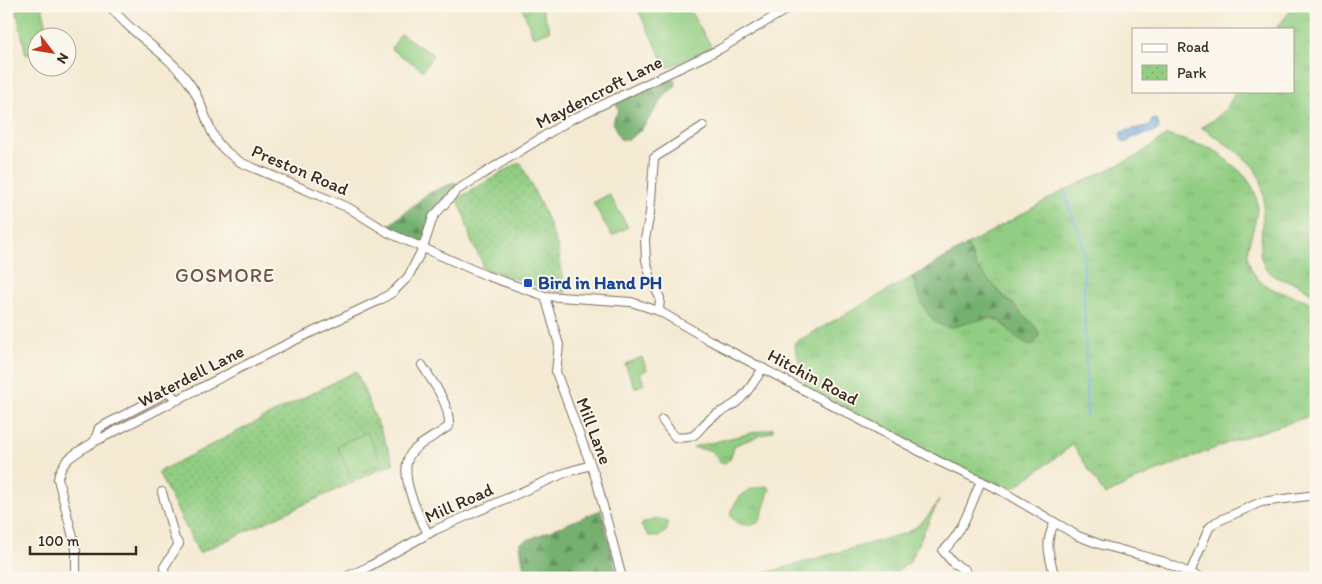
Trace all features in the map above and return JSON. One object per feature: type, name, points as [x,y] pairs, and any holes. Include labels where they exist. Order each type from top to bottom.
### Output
[{"type":"street","name":"Preston Road","points":[[110,6],[132,29],[157,48],[189,82],[218,142],[228,154],[257,170],[349,208],[389,233],[485,276],[545,296]]},
{"type":"street","name":"Maydencroft Lane","points":[[423,248],[433,216],[457,190],[570,120],[720,49],[792,6]]},
{"type":"street","points":[[659,311],[660,298],[651,280],[646,260],[645,239],[650,213],[654,158],[703,126]]},
{"type":"street","name":"Waterdell Lane","points":[[76,578],[76,549],[58,479],[59,470],[66,460],[94,442],[284,345],[380,300],[393,292],[408,277],[423,248]]},
{"type":"street","name":"Hitchin Road","points":[[545,296],[631,302],[659,311],[709,340],[938,461],[1000,490],[1055,524],[1087,540],[1146,556],[1201,578]]},
{"type":"street","name":"Mill Lane","points":[[545,296],[559,345],[556,372],[596,479],[622,578]]},
{"type":"street","points":[[422,365],[448,409],[449,420],[448,426],[439,434],[412,452],[406,463],[405,474],[418,515],[428,534]]},
{"type":"street","points":[[662,420],[675,437],[695,436],[709,420],[736,403],[749,389],[763,368]]},
{"type":"street","points":[[94,442],[100,428],[168,392],[178,400]]},
{"type":"street","name":"Mill Road","points":[[344,578],[428,534],[567,472],[591,465]]},
{"type":"street","points":[[964,570],[953,563],[943,552],[953,541],[981,482]]},
{"type":"street","points":[[162,492],[175,539],[179,544],[164,567],[165,578]]},
{"type":"street","points":[[1190,573],[1209,528],[1216,522],[1260,502],[1316,495]]},
{"type":"street","points":[[1055,524],[1048,540],[1055,578]]},
{"type":"green space","points":[[42,6],[47,28],[28,28],[28,54],[26,55],[16,9]]},
{"type":"green space","points":[[522,6],[541,6],[550,31],[533,37]]},
{"type":"green space","points":[[636,6],[687,6],[712,47],[667,68]]},
{"type":"green space","points":[[1294,6],[1316,6],[1316,296],[1297,284],[1275,277],[1265,268],[1260,255],[1264,199],[1261,180],[1253,166],[1235,150],[1201,127],[1222,113],[1235,92],[1294,92],[1294,28],[1277,28]]},
{"type":"green space","points":[[401,34],[433,55],[423,70],[391,49]]},
{"type":"green space","points":[[671,76],[676,83],[675,87],[667,93],[642,129],[628,140],[620,139],[612,122],[619,110],[615,100]]},
{"type":"green space","points":[[1167,135],[1214,150],[1242,173],[1252,185],[1257,200],[1257,208],[1248,246],[1248,260],[1255,275],[1268,286],[1301,298],[1316,306],[1316,414],[1236,440],[1140,478],[1105,495],[1073,445],[1011,490],[942,461],[806,388],[794,343],[912,277],[924,307],[992,319],[1000,322],[1008,329],[1020,310],[998,291],[977,267],[967,245],[1061,192],[1135,157]]},
{"type":"green space","points":[[521,163],[545,214],[558,248],[566,293],[547,290],[482,267],[482,262],[471,241],[464,214],[457,199]]},
{"type":"green space","points":[[455,182],[459,186],[438,207],[422,244],[387,227],[427,194]]},
{"type":"green space","points":[[609,194],[628,227],[612,236],[593,203]]},
{"type":"green space","points":[[967,245],[977,267],[998,291],[1036,327],[1039,335],[1034,345],[1020,341],[1004,324],[994,318],[980,319],[952,327],[943,326],[930,317],[921,301],[912,277]]},
{"type":"green space","points":[[642,357],[647,370],[640,373],[644,384],[635,388],[625,364]]},
{"type":"green space","points":[[356,371],[394,463],[199,553],[158,472]]},
{"type":"green space","points":[[773,428],[773,431],[735,445],[730,459],[725,463],[720,463],[713,453],[708,450],[693,447]]},
{"type":"green space","points":[[367,432],[382,463],[351,477],[337,446]]},
{"type":"green space","points":[[766,486],[770,488],[760,521],[753,525],[745,525],[734,520],[731,512],[740,497],[751,489]]},
{"type":"green space","points":[[939,500],[909,563],[886,578],[748,578],[906,533],[925,519]]},
{"type":"green space","points":[[601,510],[618,578],[525,578],[520,543]]},
{"type":"green space","points":[[658,518],[668,522],[667,530],[659,537],[649,536],[641,526],[643,523]]},
{"type":"water","points":[[1157,119],[1159,127],[1157,131],[1132,138],[1127,143],[1123,142],[1120,136],[1121,132],[1150,125],[1152,120]]},
{"type":"waterway","points":[[1063,190],[1083,243],[1087,415]]},
{"type":"place","name":"Bird in Hand PH","points":[[528,283]]},
{"type":"district","name":"GOSMORE","points":[[225,275]]}]
